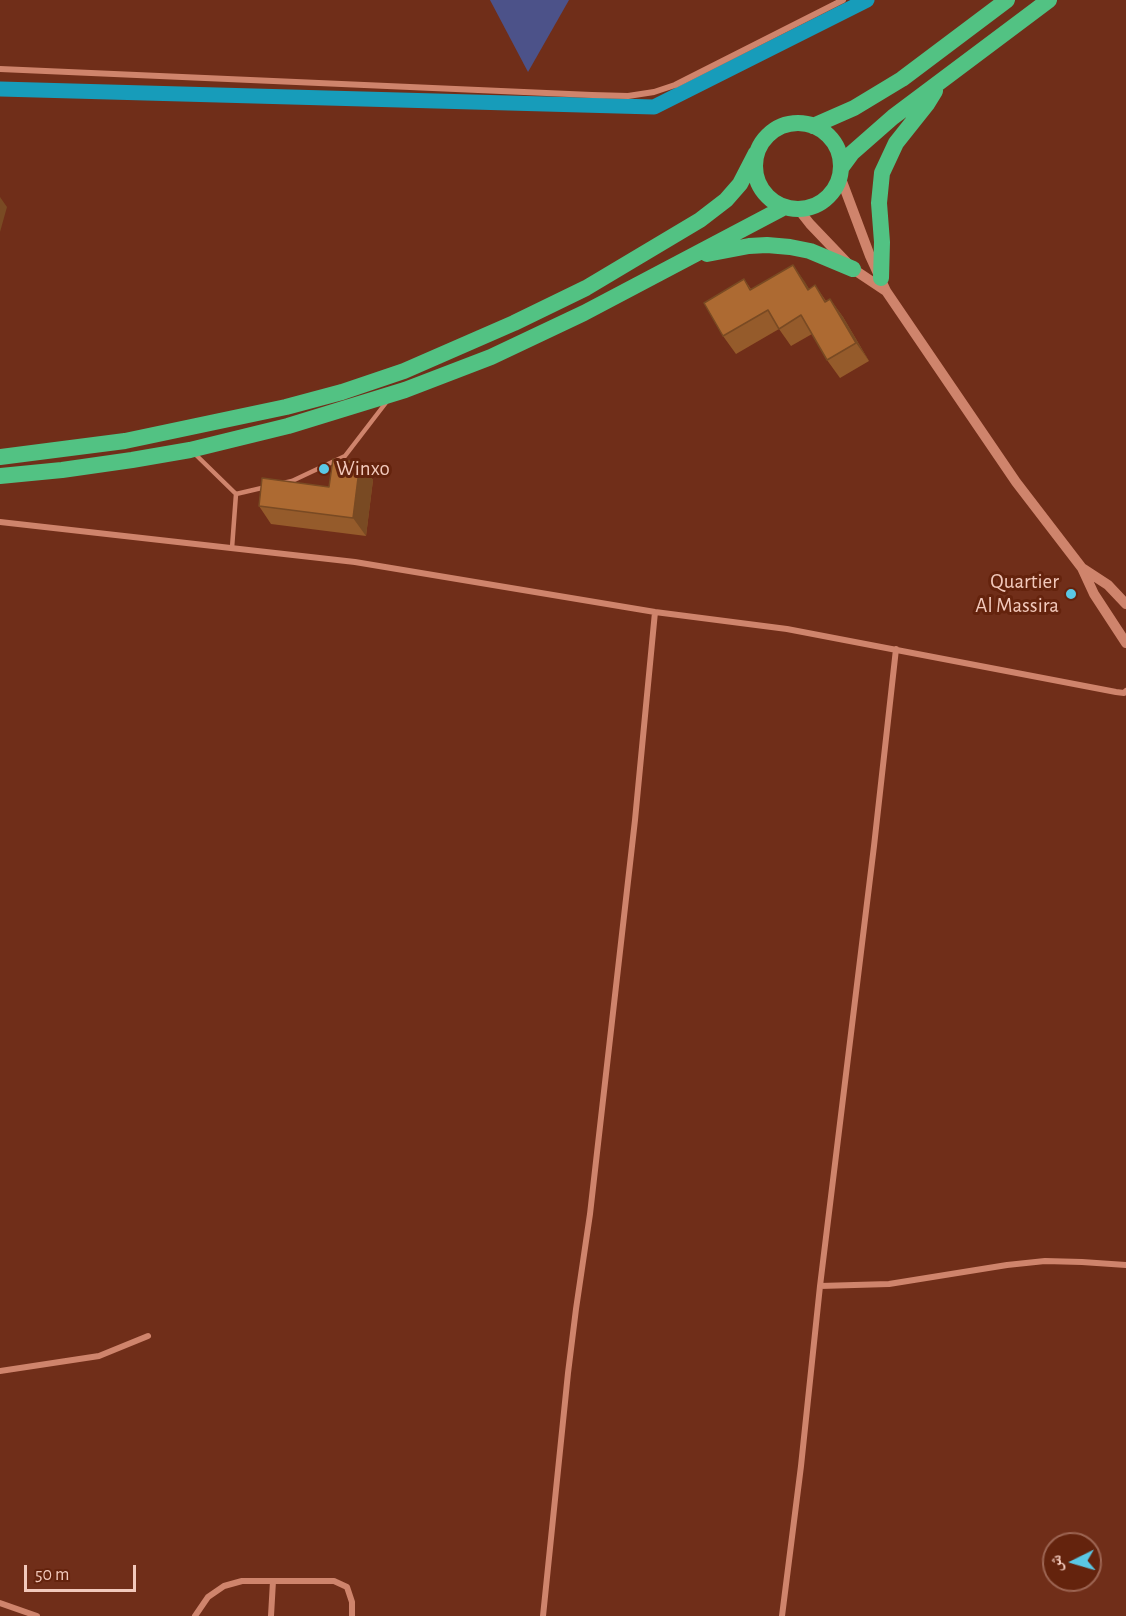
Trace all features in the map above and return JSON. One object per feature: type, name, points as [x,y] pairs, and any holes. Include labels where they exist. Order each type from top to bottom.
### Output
[{"type":"highway","points":[[813,126],[854,108],[902,79],[1007,0]]},
{"type":"highway","points":[[756,153],[754,166],[756,180],[762,192],[771,202],[791,209],[813,208],[835,189],[841,172],[852,153],[893,117],[1048,0]]},
{"type":"highway","points":[[884,284],[879,203],[882,172],[896,143],[927,104],[941,80]]},
{"type":"highway","points":[[0,457],[124,441],[244,416],[342,392],[404,371],[586,288],[700,220],[726,200],[740,184],[763,140],[773,130],[786,124],[800,123],[823,131],[837,147],[841,172]]},
{"type":"highway","points":[[0,476],[62,470],[190,450],[288,426],[393,394],[490,357],[584,314],[692,257],[791,209]]},
{"type":"highway","points":[[692,257],[749,246],[767,245],[810,251],[853,269]]},
{"type":"street","points":[[0,69],[628,96],[654,92],[675,85],[843,0]]},
{"type":"street","points":[[841,172],[870,256],[884,284],[1016,482],[1082,568],[1094,594],[1126,643]]},
{"type":"street","points":[[791,209],[853,269],[884,284]]},
{"type":"street","points":[[0,522],[355,562],[655,612],[787,629],[1116,692],[1126,692]]},
{"type":"street","points":[[1082,568],[1108,585],[1126,604]]},
{"type":"street","points":[[543,1616],[569,1363],[590,1214],[634,832],[655,612]]},
{"type":"street","points":[[782,1616],[896,649]]},
{"type":"street","points":[[820,1286],[889,1284],[1006,1265],[1046,1261],[1126,1265]]},
{"type":"street","points":[[0,1371],[99,1356],[148,1336]]},
{"type":"street","points":[[195,1616],[208,1597],[224,1586],[242,1581],[334,1581],[347,1587],[352,1602],[352,1616]]},
{"type":"street","points":[[271,1616],[273,1581]]},
{"type":"street","points":[[0,1603],[37,1616]]},
{"type":"lane","points":[[281,483],[292,481],[345,456],[393,394]]},
{"type":"lane","points":[[190,450],[236,494]]},
{"type":"lane","points":[[236,494],[270,486]]},
{"type":"lane","points":[[232,548],[236,494]]},
{"type":"shaded area","points":[[490,0],[569,0],[528,72]]},
{"type":"building","points":[[793,265],[808,290],[815,285],[825,302],[830,299],[856,343],[827,360],[801,315],[779,329],[768,310],[723,336],[704,303],[744,279],[750,290]]},
{"type":"building","points":[[333,459],[360,462],[353,518],[259,506],[262,478],[329,487]]},
{"type":"waterway","points":[[0,89],[654,107],[867,0]]},
{"type":"place","name":"Winxo","points":[[324,469]]},
{"type":"place","name":"Quartier Al Massira","points":[[1071,594]]}]
